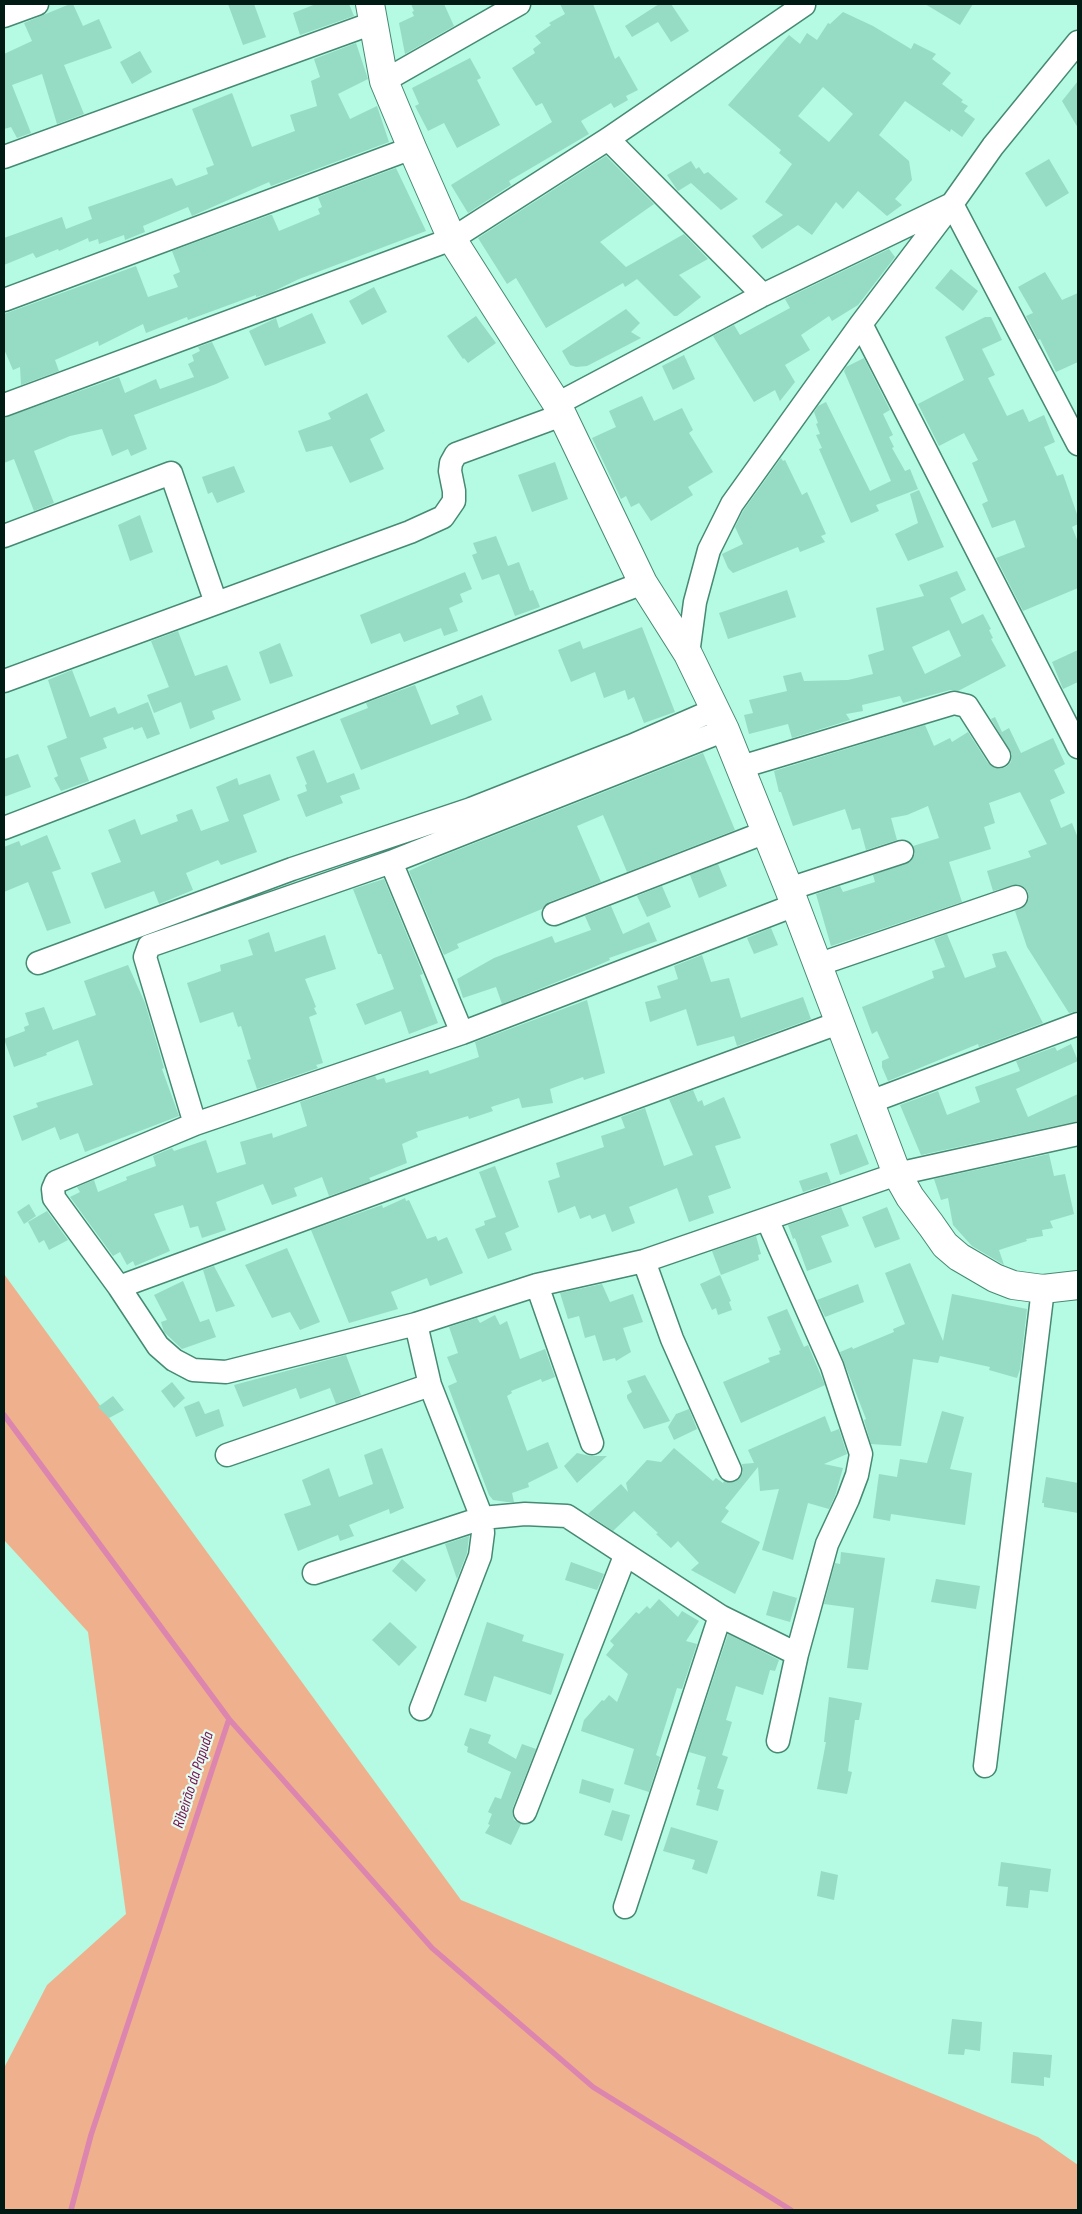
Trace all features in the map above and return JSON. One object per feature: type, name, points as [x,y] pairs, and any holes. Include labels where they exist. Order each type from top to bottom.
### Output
[{"type":"street","points":[[4,16],[37,4]]},
{"type":"street","points":[[384,81],[519,4]]},
{"type":"street","points":[[4,406],[452,239],[608,139],[804,5]]},
{"type":"street","points":[[4,158],[372,13],[384,81],[452,239],[560,410],[643,584],[688,654],[720,720],[741,767],[904,1186],[945,1245],[959,1258],[995,1278],[1014,1285],[1044,1289],[1078,1285]]},
{"type":"street","points":[[688,654],[694,602],[706,558],[728,512],[861,324],[952,204],[993,146],[1078,44]]},
{"type":"street","points":[[608,139],[763,295]]},
{"type":"street","points":[[4,300],[412,148]]},
{"type":"street","points":[[4,682],[410,532],[443,517],[454,501],[450,471],[451,463],[456,454],[560,410],[763,295],[952,204]]},
{"type":"street","points":[[952,204],[1078,444]]},
{"type":"street","points":[[861,324],[1078,747]]},
{"type":"street","points":[[4,536],[171,473],[216,603]]},
{"type":"street","points":[[4,828],[643,584]]},
{"type":"street","points":[[741,767],[954,703],[967,706],[999,756]]},
{"type":"street","points":[[195,1124],[145,957],[149,946],[391,862],[720,720]]},
{"type":"street","points":[[38,963],[292,869],[471,809],[631,746],[720,720]]},
{"type":"street","points":[[554,914],[766,832]]},
{"type":"street","points":[[902,852],[462,1033],[195,1124],[56,1182],[53,1189],[54,1198],[62,1212],[119,1288],[158,1346],[174,1360],[193,1370],[226,1372],[416,1324],[537,1285],[644,1261],[767,1219],[904,1186],[1078,1134]]},
{"type":"street","points":[[391,862],[462,1033]]},
{"type":"street","points":[[817,965],[1016,897]]},
{"type":"street","points":[[119,1288],[840,1022]]},
{"type":"street","points":[[870,1102],[1077,1028]]},
{"type":"street","points":[[767,1219],[832,1366],[861,1454],[857,1475],[848,1499],[826,1544],[797,1654],[778,1741]]},
{"type":"street","points":[[644,1261],[672,1339],[730,1470]]},
{"type":"street","points":[[537,1285],[592,1443]]},
{"type":"street","points":[[985,1766],[1044,1289]]},
{"type":"street","points":[[416,1324],[430,1385],[482,1518],[483,1533],[480,1556],[421,1709]]},
{"type":"street","points":[[227,1455],[430,1385]]},
{"type":"street","points":[[314,1573],[482,1518],[525,1514],[567,1516],[625,1556],[720,1616],[797,1654]]},
{"type":"street","points":[[525,1812],[625,1556]]},
{"type":"street","points":[[625,1908],[720,1616]]},
{"type":"shaded area","points":[[4,1274],[461,1900],[1038,2137],[1078,2165],[1078,2210],[4,2210],[4,2068],[47,1985],[126,1914],[88,1632],[4,1540]]},
{"type":"building","points":[[73,4],[83,26],[99,19],[112,48],[64,65],[84,114],[57,124],[42,74],[12,85],[31,133],[17,138],[11,127],[4,129],[4,54],[32,41],[24,23]]},
{"type":"building","points":[[228,4],[254,4],[266,37],[243,45]]},
{"type":"building","points":[[316,4],[349,4],[354,16],[300,35],[293,13]]},
{"type":"building","points":[[411,4],[444,4],[454,26],[405,54],[399,23],[414,16]]},
{"type":"building","points":[[560,4],[593,4],[615,59],[619,56],[638,90],[626,96],[628,100],[614,108],[611,103],[581,121],[589,134],[509,181],[511,185],[468,213],[451,185],[552,122],[542,103],[536,106],[512,68],[535,53],[533,49],[541,43],[535,36],[551,25],[549,23],[565,14]]},
{"type":"building","points":[[659,4],[671,4],[689,31],[671,42],[658,22],[632,37],[625,26]]},
{"type":"building","points":[[925,4],[973,4],[960,25]]},
{"type":"building","points":[[843,12],[873,26],[911,49],[914,43],[936,54],[932,59],[951,73],[942,84],[963,100],[961,102],[968,106],[964,111],[975,119],[962,137],[951,129],[950,132],[905,101],[879,135],[909,161],[912,180],[895,199],[902,205],[887,216],[858,191],[843,209],[836,202],[812,235],[798,225],[762,249],[752,236],[783,215],[765,202],[792,164],[779,153],[781,150],[728,105],[789,35],[800,44],[807,33],[817,40],[828,23],[830,24]],"holes":[[[823,87],[853,114],[829,142],[798,116]]]},
{"type":"building","points":[[356,43],[368,79],[338,94],[350,119],[377,106],[389,142],[271,186],[269,182],[192,216],[188,207],[143,226],[145,232],[125,240],[124,235],[99,244],[98,239],[89,242],[88,238],[59,251],[58,249],[36,258],[33,253],[4,265],[4,238],[62,217],[66,229],[92,219],[88,207],[172,178],[176,186],[208,174],[206,168],[214,165],[192,109],[232,93],[252,147],[295,131],[290,115],[317,106],[311,81],[320,77],[314,59]]},
{"type":"building","points":[[140,51],[152,72],[132,84],[120,62]]},
{"type":"building","points":[[470,58],[481,78],[477,80],[500,125],[457,148],[444,123],[428,131],[415,106],[419,104],[412,88]]},
{"type":"building","points":[[1078,81],[1078,128],[1062,101]]},
{"type":"building","points":[[606,156],[654,204],[600,242],[626,267],[684,234],[708,259],[679,275],[701,297],[677,316],[674,316],[637,279],[625,287],[623,283],[546,328],[516,278],[507,284],[478,238]]},
{"type":"building","points":[[1049,159],[1069,193],[1046,207],[1025,173]]},
{"type":"building","points":[[691,161],[696,169],[699,167],[704,174],[708,172],[738,199],[721,210],[691,183],[678,191],[667,175]]},
{"type":"building","points":[[396,168],[426,231],[299,279],[270,293],[256,297],[256,295],[188,320],[187,317],[146,333],[143,324],[99,346],[98,341],[55,360],[59,371],[21,385],[20,367],[13,370],[4,349],[4,314],[136,266],[148,297],[178,287],[173,275],[180,272],[172,251],[270,215],[272,215],[279,231],[320,214],[318,209],[322,207],[318,197]]},
{"type":"building","points":[[889,249],[895,257],[858,305],[832,321],[829,316],[801,335],[810,350],[785,365],[795,382],[780,401],[775,390],[754,402],[713,336],[734,325],[740,335],[790,308],[785,299]]},
{"type":"building","points":[[951,269],[978,291],[963,311],[935,288]]},
{"type":"building","points":[[1045,272],[1062,300],[1078,293],[1078,362],[1056,372],[1026,316],[1033,313],[1018,287]]},
{"type":"building","points":[[374,287],[387,312],[362,325],[349,301]]},
{"type":"building","points":[[626,309],[640,323],[631,332],[641,338],[587,366],[576,367],[570,365],[562,351]]},
{"type":"building","points":[[312,313],[326,343],[265,366],[249,331],[276,318],[279,328]]},
{"type":"building","points":[[476,316],[496,343],[468,363],[447,336]]},
{"type":"building","points":[[985,317],[991,317],[1002,340],[982,349],[995,375],[988,378],[1007,416],[1023,409],[1029,422],[1044,415],[1055,442],[1044,447],[1057,476],[1063,474],[1078,517],[1078,524],[1072,527],[1078,542],[1078,588],[1023,611],[996,558],[1025,547],[1015,520],[992,528],[982,504],[988,501],[972,463],[978,460],[964,433],[939,446],[918,404],[964,380],[945,337]]},
{"type":"building","points":[[212,342],[229,378],[134,415],[147,449],[131,456],[128,449],[112,456],[102,429],[70,436],[34,451],[54,503],[34,511],[14,459],[4,463],[4,418],[119,377],[125,393],[156,379],[160,389],[194,377],[188,364],[194,361],[192,355],[200,351],[198,347]]},
{"type":"building","points":[[684,355],[695,379],[673,390],[662,366]]},
{"type":"building","points":[[864,358],[890,410],[883,414],[893,435],[889,437],[894,447],[892,448],[905,471],[910,469],[918,489],[876,505],[879,511],[851,523],[819,449],[822,448],[816,435],[820,434],[814,412],[818,406],[826,402],[870,491],[891,481],[844,371],[846,367]]},
{"type":"building","points":[[367,393],[385,431],[370,439],[384,469],[350,483],[332,446],[306,452],[298,431],[331,419],[328,413]]},
{"type":"building","points":[[642,396],[654,421],[682,408],[693,430],[689,433],[713,472],[688,487],[693,495],[651,521],[639,503],[631,507],[626,496],[621,499],[592,438],[616,427],[609,411]]},
{"type":"building","points":[[781,458],[783,461],[785,460],[802,495],[807,492],[826,534],[821,536],[825,542],[800,552],[798,547],[733,573],[728,568],[722,554],[743,544],[735,527],[743,511]]},
{"type":"building","points":[[555,462],[568,499],[532,512],[518,475]]},
{"type":"building","points":[[234,466],[245,492],[217,503],[212,492],[208,494],[202,477]]},
{"type":"building","points":[[919,490],[944,547],[908,561],[895,534],[918,523],[910,494]]},
{"type":"building","points":[[140,515],[153,552],[130,561],[118,525]]},
{"type":"building","points":[[496,536],[508,566],[519,562],[530,591],[533,590],[540,607],[515,616],[499,574],[482,580],[472,555],[477,553],[473,543]]},
{"type":"building","points":[[957,571],[966,590],[950,598],[962,624],[983,614],[991,629],[989,630],[993,638],[991,639],[1006,666],[958,691],[950,690],[903,703],[900,696],[862,705],[863,711],[846,714],[850,720],[792,738],[788,724],[749,734],[744,715],[753,713],[749,700],[787,691],[783,676],[801,672],[804,681],[848,680],[873,674],[868,655],[884,650],[876,608],[924,596],[919,585]],"holes":[[[949,630],[961,656],[925,674],[912,647]]]},
{"type":"building","points":[[465,572],[472,589],[460,594],[463,602],[449,608],[458,631],[444,636],[441,628],[404,642],[400,633],[371,644],[360,615]]},
{"type":"building","points":[[787,590],[796,617],[728,639],[719,613]]},
{"type":"building","points":[[642,627],[675,712],[644,723],[634,697],[628,700],[625,690],[604,698],[595,672],[571,682],[558,650],[580,641],[583,649]]},
{"type":"building","points":[[178,631],[195,676],[227,665],[241,700],[212,711],[215,719],[190,729],[181,702],[154,713],[147,695],[169,687],[151,641]]},
{"type":"building","points":[[280,643],[293,676],[270,684],[259,652]]},
{"type":"building","points":[[1078,650],[1078,682],[1063,689],[1052,662]]},
{"type":"building","points":[[72,670],[90,717],[115,707],[118,714],[148,702],[160,734],[147,739],[142,727],[134,730],[133,727],[103,738],[107,748],[80,758],[89,781],[61,791],[54,778],[58,776],[47,746],[67,738],[48,680]]},
{"type":"building","points":[[415,685],[431,725],[459,714],[456,706],[482,695],[492,720],[361,770],[340,719],[368,708],[366,703]]},
{"type":"building","points":[[995,717],[1002,732],[1009,728],[1021,753],[1053,738],[1065,764],[1054,770],[1065,793],[1050,800],[1061,828],[1072,823],[1078,838],[1078,1011],[1069,1013],[1027,947],[1015,911],[1026,905],[1029,899],[1028,892],[1018,884],[993,891],[987,871],[1031,857],[1028,851],[1047,844],[1020,792],[989,803],[995,823],[984,827],[991,849],[949,862],[962,902],[831,946],[816,894],[840,886],[843,892],[875,882],[873,875],[911,861],[915,854],[913,846],[939,838],[928,806],[907,815],[891,818],[897,840],[866,850],[860,828],[852,830],[845,809],[793,826],[781,792],[779,792],[774,771],[925,725],[934,746],[950,738],[952,742],[968,732],[988,763],[999,769],[1006,767],[1011,762],[1012,755],[991,719]]},
{"type":"building","points":[[314,750],[327,783],[354,773],[360,789],[340,796],[343,803],[306,817],[297,795],[307,791],[305,785],[307,784],[296,757]]},
{"type":"building","points":[[703,753],[735,830],[627,872],[603,815],[577,826],[601,882],[549,902],[542,909],[457,944],[459,948],[444,955],[409,871],[437,858]]},
{"type":"building","points":[[18,754],[31,787],[4,797],[4,759]]},
{"type":"building","points":[[270,774],[280,800],[243,815],[257,852],[221,865],[218,860],[186,873],[193,890],[159,904],[154,891],[105,909],[91,873],[121,862],[108,830],[135,819],[141,835],[178,821],[176,815],[192,809],[201,831],[229,821],[216,787],[237,778],[239,785]]},
{"type":"building","points":[[47,835],[61,869],[52,872],[71,923],[47,931],[28,882],[4,892],[4,847],[19,841],[21,846]]},
{"type":"building","points":[[718,864],[727,886],[699,898],[690,875]]},
{"type":"building","points":[[384,879],[423,974],[420,975],[438,1023],[409,1034],[401,1011],[365,1025],[356,1004],[394,989],[381,954],[378,954],[353,889]]},
{"type":"building","points":[[662,886],[671,907],[647,917],[637,896]]},
{"type":"building","points":[[611,906],[623,934],[649,922],[657,941],[609,958],[610,960],[594,967],[502,1004],[496,987],[463,998],[457,979],[494,958],[552,936],[555,943],[591,930],[585,916]]},
{"type":"building","points":[[771,928],[778,945],[754,954],[747,938]]},
{"type":"building","points":[[269,932],[275,952],[325,935],[336,969],[305,979],[316,1007],[314,1008],[317,1014],[309,1017],[323,1063],[316,1065],[318,1068],[257,1089],[247,1060],[251,1059],[241,1026],[238,1027],[233,1012],[200,1023],[187,983],[221,971],[220,965],[253,955],[248,940]]},
{"type":"building","points":[[947,934],[965,978],[996,967],[992,954],[1006,951],[1043,1023],[979,1047],[978,1044],[888,1081],[882,1067],[882,1061],[889,1058],[877,1031],[872,1034],[862,1007],[934,978],[932,971],[945,967],[934,939]]},
{"type":"building","points":[[702,955],[711,982],[729,978],[741,1018],[803,997],[811,1019],[737,1046],[734,1036],[697,1046],[686,1009],[650,1022],[645,1002],[661,998],[657,986],[678,979],[674,966]]},
{"type":"building","points":[[128,965],[145,1003],[164,1068],[162,1069],[179,1116],[85,1152],[78,1133],[60,1140],[55,1127],[22,1141],[13,1116],[38,1107],[36,1103],[93,1085],[78,1040],[46,1053],[47,1055],[14,1067],[4,1039],[25,1031],[24,1027],[29,1025],[25,1013],[44,1007],[53,1030],[96,1015],[84,981]]},
{"type":"building","points":[[587,1000],[605,1073],[584,1080],[583,1077],[550,1089],[553,1103],[522,1108],[519,1098],[491,1107],[493,1111],[469,1119],[468,1116],[416,1132],[418,1137],[402,1144],[407,1163],[369,1178],[371,1181],[329,1196],[322,1177],[294,1188],[297,1196],[272,1205],[263,1184],[216,1202],[226,1230],[202,1238],[198,1226],[190,1228],[183,1205],[154,1214],[170,1251],[135,1266],[133,1261],[127,1265],[120,1252],[113,1256],[70,1197],[80,1192],[77,1187],[94,1180],[98,1192],[127,1180],[126,1177],[156,1166],[153,1156],[172,1148],[174,1151],[206,1140],[217,1173],[246,1164],[240,1142],[272,1133],[273,1138],[307,1126],[300,1102],[375,1076],[377,1080],[384,1078],[386,1083],[428,1070],[430,1074],[479,1057],[475,1042]]},
{"type":"building","points":[[1071,1044],[1078,1061],[1016,1089],[1028,1117],[1078,1094],[1078,1121],[921,1155],[900,1105],[938,1091],[947,1115],[980,1102],[975,1087],[1020,1071],[1016,1061],[1055,1047],[1057,1051]]},
{"type":"building","points":[[693,1090],[698,1102],[702,1100],[704,1106],[724,1097],[741,1138],[715,1146],[731,1188],[708,1196],[714,1213],[689,1222],[677,1188],[629,1207],[635,1223],[612,1232],[605,1214],[592,1219],[590,1215],[580,1219],[575,1206],[558,1213],[548,1181],[560,1177],[556,1163],[604,1147],[601,1136],[625,1128],[621,1117],[645,1108],[664,1166],[693,1155],[669,1099]]},
{"type":"building","points":[[857,1134],[869,1164],[840,1175],[830,1144]]},
{"type":"building","points":[[1049,1154],[1054,1176],[1065,1174],[1074,1214],[1050,1221],[1053,1228],[1042,1230],[1043,1236],[1026,1239],[1027,1241],[999,1250],[1004,1265],[972,1246],[953,1225],[948,1198],[941,1200],[934,1179]]},
{"type":"building","points":[[495,1166],[519,1227],[505,1233],[512,1250],[488,1259],[475,1229],[485,1225],[484,1221],[496,1217],[479,1172]]},
{"type":"building","points":[[827,1172],[831,1183],[803,1192],[799,1181]]},
{"type":"building","points":[[405,1198],[406,1201],[409,1200],[427,1239],[436,1236],[438,1241],[447,1237],[463,1273],[430,1286],[427,1278],[391,1292],[398,1309],[349,1323],[311,1230],[382,1205],[383,1208]]},
{"type":"building","points":[[29,1204],[36,1216],[24,1224],[17,1212]]},
{"type":"building","points":[[841,1207],[849,1226],[821,1236],[832,1262],[807,1271],[795,1238],[793,1239],[788,1225]]},
{"type":"building","points":[[887,1207],[900,1239],[875,1248],[862,1217]]},
{"type":"building","points":[[47,1211],[68,1240],[49,1250],[44,1240],[39,1243],[28,1222]]},
{"type":"building","points":[[756,1236],[761,1254],[758,1255],[759,1260],[721,1275],[712,1251]]},
{"type":"building","points":[[287,1248],[320,1322],[300,1330],[290,1312],[272,1318],[245,1265]]},
{"type":"building","points":[[910,1263],[943,1341],[952,1294],[1027,1309],[1020,1369],[1017,1378],[989,1370],[990,1367],[940,1356],[938,1363],[913,1359],[901,1446],[871,1444],[864,1420],[866,1419],[840,1352],[852,1347],[853,1349],[894,1332],[893,1329],[905,1324],[885,1273]]},
{"type":"building","points":[[214,1266],[235,1306],[216,1312],[203,1270]]},
{"type":"building","points":[[720,1275],[731,1301],[729,1302],[732,1310],[718,1315],[716,1308],[712,1310],[700,1284]]},
{"type":"building","points":[[183,1281],[200,1322],[209,1319],[216,1337],[182,1349],[164,1332],[161,1322],[167,1320],[154,1295]]},
{"type":"building","points":[[602,1284],[610,1302],[633,1294],[643,1322],[623,1328],[631,1352],[616,1361],[615,1358],[603,1361],[595,1335],[585,1338],[579,1316],[568,1319],[560,1293]]},
{"type":"building","points":[[858,1284],[864,1302],[825,1317],[817,1300]]},
{"type":"building","points":[[787,1309],[804,1347],[808,1345],[825,1385],[741,1423],[723,1382],[770,1362],[768,1358],[780,1354],[779,1351],[781,1350],[767,1317]]},
{"type":"building","points":[[495,1315],[500,1325],[507,1321],[520,1359],[545,1349],[555,1377],[542,1382],[541,1379],[511,1391],[512,1393],[507,1396],[527,1451],[548,1442],[558,1468],[528,1483],[529,1487],[512,1493],[514,1502],[493,1500],[489,1495],[448,1386],[457,1382],[447,1357],[458,1353],[449,1327],[477,1318],[480,1323]]},
{"type":"building","points":[[346,1355],[361,1395],[336,1404],[330,1388],[300,1399],[296,1388],[243,1407],[234,1385]]},
{"type":"building","points":[[645,1375],[670,1421],[644,1429],[627,1398],[627,1395],[632,1392],[627,1381]]},
{"type":"building","points":[[172,1382],[185,1398],[174,1408],[161,1391]]},
{"type":"building","points":[[113,1396],[124,1410],[109,1418],[98,1407]]},
{"type":"building","points":[[199,1401],[205,1414],[219,1409],[224,1426],[196,1437],[184,1407]]},
{"type":"building","points":[[689,1409],[697,1429],[674,1440],[668,1427],[676,1414]]},
{"type":"building","points":[[942,1411],[964,1417],[950,1469],[972,1473],[965,1525],[891,1514],[890,1521],[873,1518],[879,1474],[897,1477],[900,1459],[927,1463]]},
{"type":"building","points":[[825,1416],[831,1432],[839,1429],[847,1454],[824,1464],[843,1468],[835,1496],[829,1509],[808,1503],[793,1560],[762,1550],[779,1489],[760,1491],[758,1467],[725,1508],[729,1511],[721,1522],[760,1542],[735,1594],[691,1570],[699,1563],[678,1541],[671,1548],[634,1511],[613,1531],[588,1514],[621,1484],[628,1492],[626,1483],[647,1460],[661,1462],[674,1448],[713,1481],[716,1478],[723,1483],[724,1481],[735,1482],[743,1472],[742,1464],[754,1463],[748,1450]]},
{"type":"building","points":[[382,1448],[404,1508],[390,1514],[389,1509],[349,1525],[354,1536],[340,1541],[338,1535],[298,1551],[284,1514],[311,1505],[302,1480],[329,1468],[339,1497],[373,1484],[364,1455]]},
{"type":"building","points":[[577,1453],[590,1456],[607,1456],[577,1483],[564,1466]]},
{"type":"building","points":[[1046,1477],[1078,1483],[1078,1513],[1044,1507],[1044,1503],[1042,1503]]},
{"type":"building","points":[[469,1536],[467,1553],[457,1579],[445,1544]]},
{"type":"building","points":[[841,1552],[885,1558],[868,1670],[847,1668],[854,1608],[824,1604],[835,1563],[840,1564]]},
{"type":"building","points":[[402,1559],[426,1580],[416,1592],[392,1571]]},
{"type":"building","points":[[571,1562],[604,1574],[597,1590],[565,1580]]},
{"type":"building","points":[[936,1579],[980,1586],[976,1609],[931,1602]]},
{"type":"building","points":[[773,1591],[797,1598],[790,1622],[766,1615]]},
{"type":"building","points":[[659,1599],[678,1617],[682,1611],[699,1621],[686,1641],[697,1644],[682,1689],[677,1688],[656,1755],[660,1757],[649,1792],[624,1784],[634,1749],[581,1731],[584,1720],[602,1700],[604,1701],[609,1695],[617,1702],[628,1674],[606,1655],[614,1645],[610,1641],[636,1612],[639,1614],[647,1606],[650,1609]]},
{"type":"building","points":[[390,1622],[417,1647],[399,1666],[372,1640]]},
{"type":"building","points":[[487,1622],[524,1635],[522,1641],[564,1654],[551,1695],[494,1676],[486,1702],[464,1695]]},
{"type":"building","points":[[728,1634],[779,1660],[775,1671],[770,1670],[763,1695],[736,1686],[726,1720],[732,1722],[722,1755],[728,1757],[717,1788],[724,1790],[718,1811],[696,1805],[700,1790],[697,1789],[706,1757],[689,1752]]},
{"type":"building","points":[[829,1697],[862,1703],[859,1720],[855,1720],[848,1771],[852,1772],[847,1794],[817,1789],[826,1742],[824,1742]]},
{"type":"building","points":[[470,1728],[491,1735],[488,1743],[516,1759],[522,1744],[536,1749],[513,1807],[514,1820],[521,1824],[511,1845],[485,1833],[490,1825],[488,1824],[492,1814],[488,1812],[495,1797],[501,1799],[511,1772],[467,1752],[468,1747],[464,1745]]},
{"type":"building","points":[[582,1779],[614,1789],[610,1803],[579,1793]]},
{"type":"building","points":[[612,1810],[630,1815],[622,1841],[604,1835]]},
{"type":"building","points":[[671,1827],[718,1841],[707,1874],[692,1869],[695,1860],[663,1851]]},
{"type":"building","points":[[1001,1862],[1051,1869],[1048,1892],[1030,1890],[1028,1908],[1006,1906],[1008,1887],[998,1886]]},
{"type":"building","points":[[821,1871],[838,1875],[834,1900],[817,1896]]},
{"type":"building","points":[[952,2019],[982,2022],[980,2051],[965,2049],[964,2055],[948,2054]]},
{"type":"building","points":[[1013,2052],[1052,2055],[1050,2078],[1044,2077],[1044,2086],[1011,2083]]},
{"type":"waterway","points":[[4,1415],[229,1719],[432,1948],[593,2087],[791,2210]]},
{"type":"waterway","name":"Ribeirão da Papuda","points":[[71,2210],[91,2135],[229,1719]]}]
